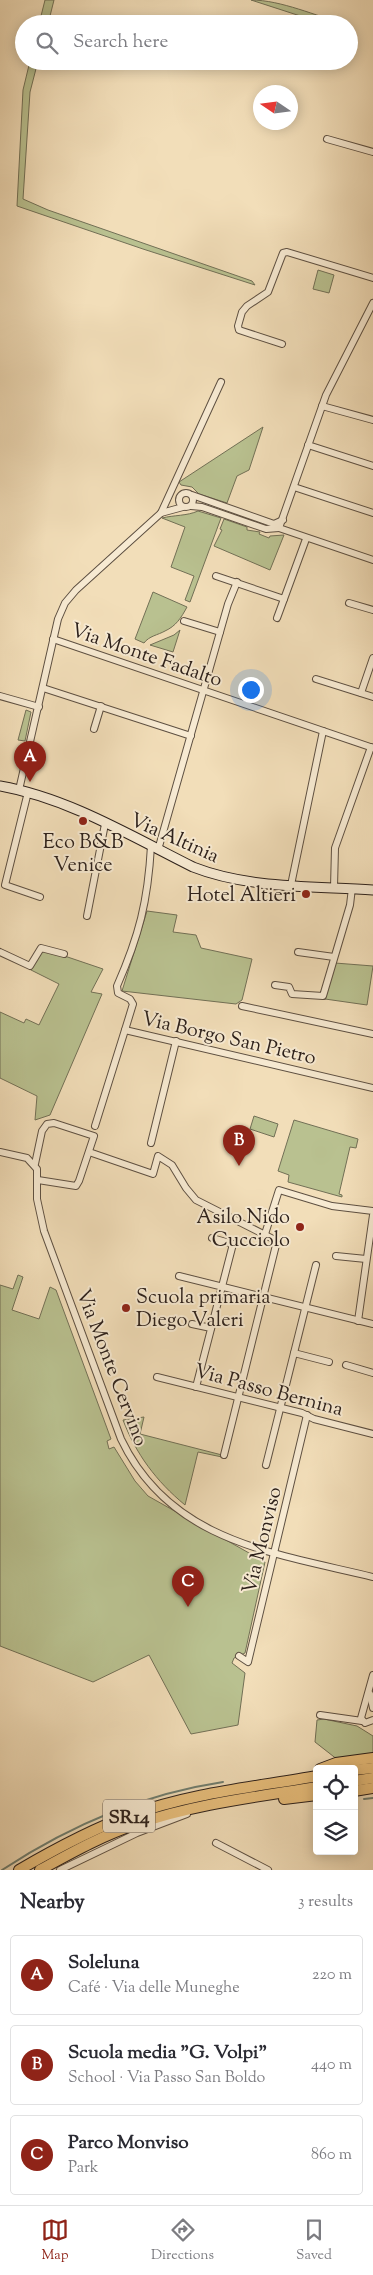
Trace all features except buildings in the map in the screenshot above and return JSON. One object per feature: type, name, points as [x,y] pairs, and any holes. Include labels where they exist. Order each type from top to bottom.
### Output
[{"type":"main road","name":"Via Altinia","points":[[0,786],[47,798],[193,867],[213,874],[246,881],[373,890]]},
{"type":"main road","points":[[332,1765],[373,1758]]},
{"type":"main road","points":[[358,1770],[373,1768]]},
{"type":"main road","points":[[249,1787],[282,1776],[313,1770]]},
{"type":"main road","name":"SR14","points":[[19,1870],[82,1836],[132,1814],[192,1798],[313,1777]]},
{"type":"main road","points":[[358,1780],[373,1778]]},
{"type":"main road","name":"SR14","points":[[40,1870],[86,1845],[135,1824],[209,1804],[313,1788]]},
{"type":"main road","points":[[358,1790],[373,1788]]},
{"type":"main road","points":[[221,1802],[250,1803],[313,1795]]},
{"type":"street","points":[[327,138],[373,152]]},
{"type":"street","points":[[282,344],[239,330],[238,326],[244,309],[268,292],[283,254],[287,252],[373,278]]},
{"type":"street","points":[[279,528],[330,386],[373,304]]},
{"type":"street","points":[[40,897],[5,886],[39,707],[58,619],[70,596],[161,513],[221,382]]},
{"type":"street","points":[[322,406],[373,420]]},
{"type":"street","points":[[308,446],[373,466]]},
{"type":"street","points":[[175,482],[179,489],[190,494],[274,524],[283,520]]},
{"type":"street","points":[[175,482],[175,490],[183,507]]},
{"type":"street","points":[[294,487],[373,513]]},
{"type":"street","points":[[179,500],[182,494],[190,494]]},
{"type":"street","points":[[190,494],[194,501],[191,506]]},
{"type":"street","points":[[161,513],[183,507],[202,507],[266,529],[279,528],[306,539],[373,560]]},
{"type":"street","points":[[277,618],[306,539]]},
{"type":"street","points":[[216,576],[284,599]]},
{"type":"street","points":[[154,848],[191,736],[228,604],[237,582]]},
{"type":"street","points":[[349,602],[373,610]]},
{"type":"street","points":[[184,621],[220,632]]},
{"type":"street","name":"Via Monte Fadalto","points":[[53,639],[372,748]]},
{"type":"street","points":[[361,693],[373,658]]},
{"type":"street","points":[[316,679],[373,697]]},
{"type":"street","points":[[43,688],[191,736]]},
{"type":"street","points":[[0,696],[39,707]]},
{"type":"street","points":[[94,729],[101,706]]},
{"type":"street","points":[[291,885],[322,731]]},
{"type":"street","points":[[334,887],[335,848],[372,748]]},
{"type":"street","points":[[87,916],[105,824]]},
{"type":"street","name":"Via Borgo San Pietro","points":[[154,848],[137,937],[117,986],[118,993],[130,998],[133,1004],[125,1030],[373,1088]]},
{"type":"street","points":[[275,985],[289,987],[292,994],[323,996],[350,905],[352,888]]},
{"type":"street","points":[[0,952],[30,966],[38,951],[43,948],[64,954]]},
{"type":"street","points":[[298,952],[334,957]]},
{"type":"street","points":[[242,1006],[373,1034]]},
{"type":"street","points":[[95,1126],[125,1030]]},
{"type":"street","points":[[151,1144],[176,1041]]},
{"type":"street","points":[[0,1152],[25,1157],[35,1164],[42,1131],[50,1123],[94,1136],[76,1186],[38,1180]]},
{"type":"street","points":[[89,1152],[153,1174],[158,1156],[162,1157],[172,1165],[196,1200],[277,1241],[224,1455]]},
{"type":"street","name":"Via Monte Cervino","points":[[35,1164],[38,1180],[37,1199],[44,1231],[116,1427],[130,1458],[151,1485],[187,1516],[228,1539],[274,1553],[373,1577]]},
{"type":"street","points":[[265,1234],[279,1190],[332,1206],[373,1211]]},
{"type":"street","points":[[358,1320],[373,1215]]},
{"type":"street","points":[[196,1387],[232,1244],[212,1238]]},
{"type":"street","points":[[336,1256],[366,1260]]},
{"type":"street","points":[[266,1465],[316,1265]]},
{"type":"street","points":[[179,1276],[373,1324]]},
{"type":"street","points":[[192,1324],[211,1328]]},
{"type":"street","points":[[294,1353],[329,1362]]},
{"type":"street","points":[[346,1365],[373,1373]]},
{"type":"street","name":"Via Passo Bernina","points":[[157,1377],[373,1434]]},
{"type":"street","name":"Via Monviso","points":[[239,1656],[248,1662],[307,1416]]},
{"type":"street","points":[[362,1721],[362,1714],[373,1675]]},
{"type":"street","points":[[369,1690],[373,1708]]},
{"type":"street","points":[[320,1715],[362,1721],[368,1724],[373,1720]]},
{"type":"street","points":[[60,1870],[137,1833],[209,1804]]},
{"type":"street","points":[[216,1843],[268,1870]]},
{"type":"street","points":[[250,1870],[255,1863]]},
{"type":"green space","points":[[45,0],[54,0],[50,15],[41,15]]},
{"type":"green space","points":[[251,0],[286,5],[317,15],[297,15]]},
{"type":"green space","points":[[28,70],[36,70],[30,92],[23,199],[48,210],[252,281],[255,285],[17,206],[23,90]]},
{"type":"green space","points":[[318,270],[334,275],[329,293],[313,289]]},
{"type":"green space","points":[[263,427],[249,470],[237,476],[227,503],[199,494],[192,487],[181,485],[179,482]]},
{"type":"green space","points":[[198,511],[221,518],[190,602],[185,600],[194,576],[171,567],[185,527],[162,518]]},
{"type":"green space","points":[[224,519],[247,527],[247,530],[260,532],[259,534],[269,538],[270,536],[284,535],[270,570],[214,546],[222,530],[220,529]]},
{"type":"green space","points":[[153,592],[187,607],[172,627],[151,637],[144,643],[135,639]]},
{"type":"green space","points":[[180,630],[173,652],[150,645],[174,635]]},
{"type":"green space","points":[[26,710],[31,712],[25,741],[18,740]]},
{"type":"green space","points":[[147,911],[177,915],[173,932],[196,935],[201,948],[252,959],[242,1000],[236,1004],[122,991]]},
{"type":"green space","points":[[41,948],[103,969],[91,992],[102,994],[50,1115],[35,1120],[37,1096],[0,1078],[0,1012],[24,1023],[26,1019],[39,1025],[59,984],[31,970]]},
{"type":"green space","points":[[335,963],[373,966],[367,1005],[325,999]]},
{"type":"green space","points":[[254,1116],[278,1124],[274,1137],[250,1129]]},
{"type":"green space","points":[[294,1120],[358,1139],[356,1148],[350,1147],[339,1194],[342,1197],[288,1182],[289,1175],[278,1171]]},
{"type":"green space","points":[[18,1275],[23,1277],[12,1310],[39,1319],[50,1287],[56,1290],[111,1439],[107,1441],[109,1449],[114,1447],[135,1481],[148,1496],[265,1562],[245,1653],[234,1658],[232,1663],[245,1673],[238,1725],[191,1734],[149,1655],[93,1682],[0,1646],[0,1285],[13,1289]]},
{"type":"green space","points":[[144,1417],[140,1434],[222,1455],[222,1457],[198,1452],[185,1505],[156,1477],[134,1444],[123,1420]]},
{"type":"green space","points":[[324,1719],[357,1726],[373,1736],[373,1755],[338,1760],[315,1742],[317,1720]]},
{"type":"waterway","points":[[2,1870],[54,1839],[108,1814],[164,1795],[193,1787],[223,1782]]},
{"type":"waterway","points":[[364,1799],[373,1798]]},
{"type":"place","name":"Soleluna","points":[[30,782]]},
{"type":"place","name":"Eco B&B Venice","points":[[83,821]]},
{"type":"place","name":"Hotel Altieri","points":[[306,894]]},
{"type":"place","name":"Scuola media \"G. Volpi\"","points":[[239,1166]]},
{"type":"place","name":"Asilo Nido Cucciolo","points":[[300,1227]]},
{"type":"place","name":"Scuola primaria Diego Valeri","points":[[126,1308]]},
{"type":"place","name":"Parco Monviso","points":[[188,1607]]}]
